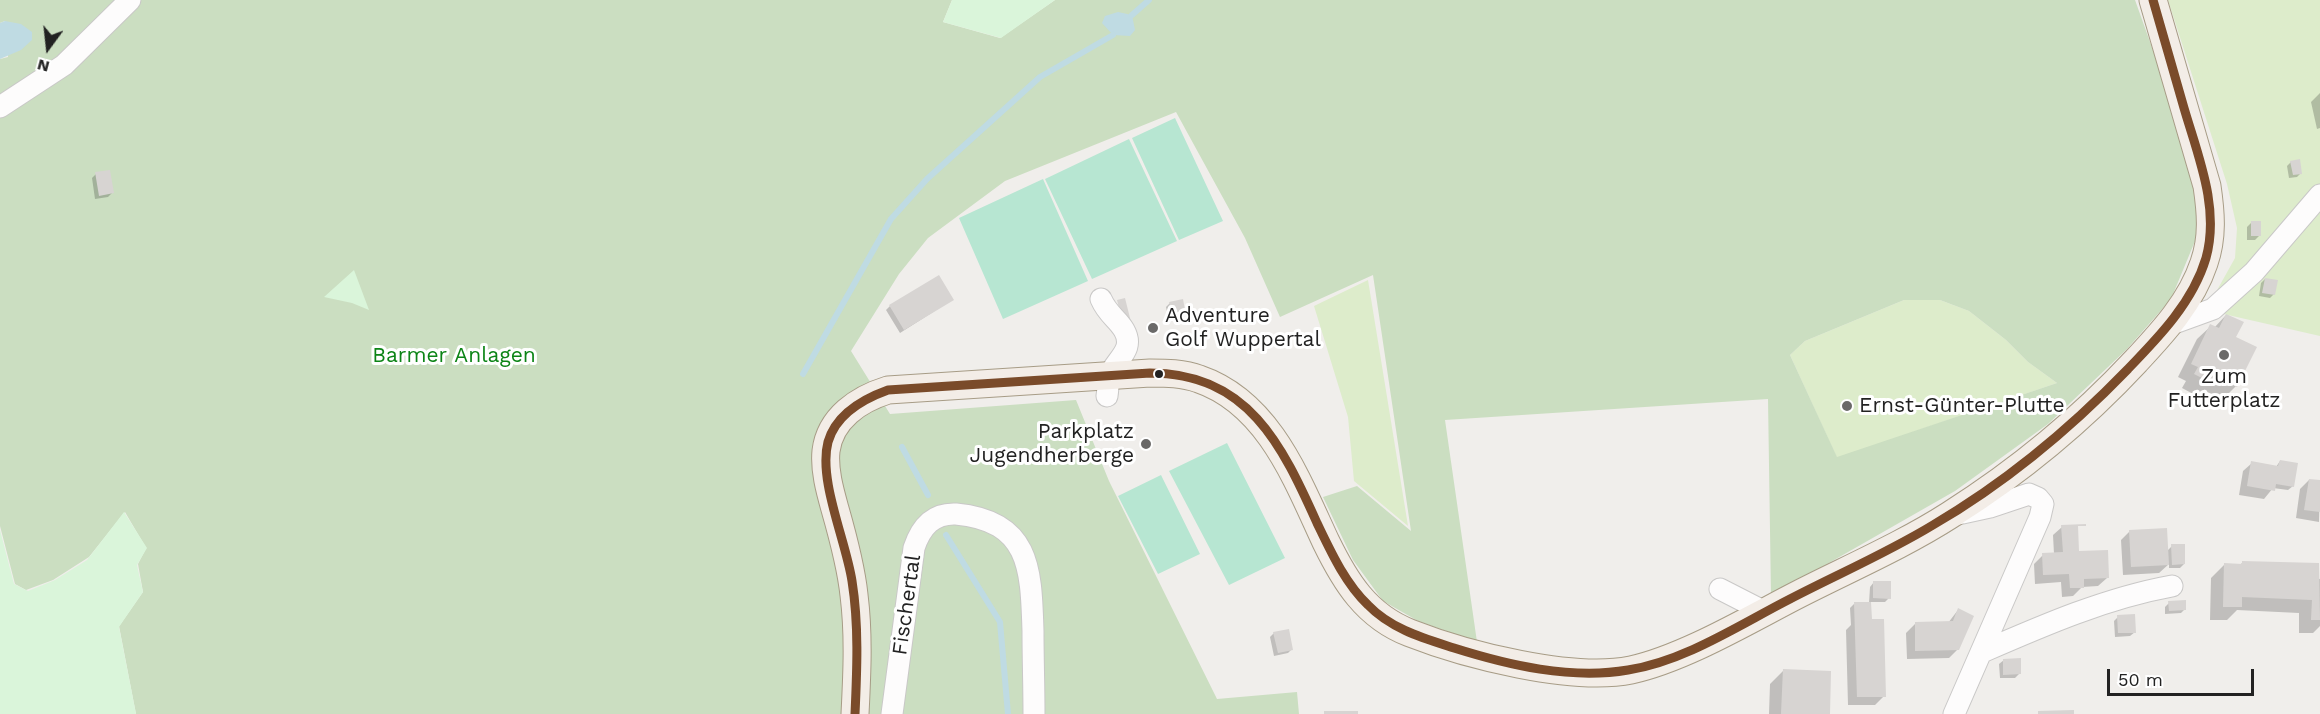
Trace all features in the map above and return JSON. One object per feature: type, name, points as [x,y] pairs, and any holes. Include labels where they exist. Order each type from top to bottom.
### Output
[{"type":"main road","points":[[855,714],[858,651],[854,594],[826,468],[826,450],[831,434],[844,414],[867,396],[888,390],[1108,385],[1175,374],[1197,378],[1212,384],[1238,400],[1258,420],[1274,441],[1293,471],[1345,579],[1363,604],[1382,620],[1435,642],[1519,663],[1567,672],[1601,674],[1632,670],[1661,661],[1766,612],[1949,516],[2076,421],[2124,374],[2169,325],[2191,293],[2204,265],[2211,238],[2207,186],[2153,0]]},
{"type":"street","points":[[0,107],[64,65],[130,0]]},
{"type":"street","points":[[2169,325],[2213,309],[2254,272],[2320,195]]},
{"type":"street","points":[[1101,299],[1107,312],[1128,334],[1124,356],[1108,385]]},
{"type":"street","points":[[1949,516],[1990,507],[2029,494],[2038,498],[2043,504],[2040,517],[1954,714]]},
{"type":"street","name":"Fischertal","points":[[892,714],[914,548],[919,534],[934,518],[945,514],[978,516],[993,523],[1009,533],[1027,560],[1032,584],[1034,714]]},
{"type":"street","points":[[1982,652],[2070,615],[2132,594],[2172,586]]},
{"type":"street","points":[[1720,589],[1766,612]]},
{"type":"green space","name":"Barmer Anlagen","points":[[0,0],[952,0],[943,22],[1000,38],[1055,0],[2135,0],[2184,137],[2197,184],[2200,229],[2171,299],[2127,349],[2048,424],[1955,491],[1771,596],[1768,399],[1445,420],[1477,642],[1418,621],[1383,601],[1353,560],[1323,497],[1357,486],[1411,531],[1373,275],[1280,317],[1245,238],[1176,112],[1005,181],[928,238],[899,274],[851,351],[890,414],[1076,400],[1109,481],[1217,699],[1297,692],[1299,714],[136,714],[119,626],[143,592],[138,564],[146,548],[125,512],[89,557],[53,580],[26,590],[15,584],[0,526],[0,59],[8,57],[5,21],[0,23]],"holes":[[[1904,300],[1940,300],[1969,311],[2006,340],[2028,362],[2057,383],[1837,457],[1790,355],[1805,341]]]},
{"type":"green space","points":[[952,0],[1055,0],[1001,38],[943,22]]},
{"type":"green space","points":[[2168,0],[2320,0],[2320,336],[2206,310],[2235,258],[2237,228],[2227,184]]},
{"type":"green space","points":[[1175,118],[1223,221],[1179,240],[1132,138]]},
{"type":"green space","points":[[1129,139],[1177,241],[1092,279],[1045,179]]},
{"type":"green space","points":[[1043,179],[1088,281],[1003,319],[959,218]]},
{"type":"green space","points":[[354,270],[369,310],[352,303],[324,297]]},
{"type":"green space","points":[[1368,280],[1408,526],[1354,481],[1348,417],[1314,306]]},
{"type":"green space","points":[[1904,300],[1940,300],[1969,311],[2006,340],[2028,362],[2057,383],[1837,458],[1790,355],[1805,341]]},
{"type":"green space","points":[[1227,443],[1285,558],[1229,585],[1169,471]]},
{"type":"green space","points":[[1161,475],[1200,554],[1158,574],[1118,496]]},
{"type":"green space","points":[[124,512],[147,548],[137,565],[143,592],[119,627],[136,714],[0,714],[0,530],[14,584],[28,591],[55,580],[87,560]]},
{"type":"water","points":[[1118,12],[1132,15],[1135,30],[1130,36],[1113,35],[1102,23],[1105,16]]},
{"type":"water","points":[[5,21],[21,24],[32,32],[32,40],[21,50],[0,59],[0,23]]},
{"type":"building","points":[[2300,159],[2302,174],[2293,175],[2290,161]]},
{"type":"building","points":[[110,170],[114,193],[99,196],[95,172]]},
{"type":"building","points":[[2251,221],[2261,221],[2261,236],[2251,236]]},
{"type":"building","points":[[939,275],[954,300],[904,330],[889,305]]},
{"type":"building","points":[[2265,278],[2278,280],[2275,295],[2262,293]]},
{"type":"building","points":[[1125,298],[1131,322],[1123,324],[1117,300]]},
{"type":"building","points":[[1183,299],[1185,310],[1172,312],[1169,302]]},
{"type":"building","name":"Zum Futterplatz","points":[[2226,314],[2244,322],[2236,337],[2257,347],[2237,387],[2215,376],[2212,383],[2194,374],[2198,367],[2191,364],[2210,324],[2219,328]]},
{"type":"building","points":[[2280,460],[2298,463],[2294,487],[2276,484],[2275,491],[2247,486],[2251,461],[2278,466]]},
{"type":"building","points":[[2309,479],[2320,480],[2320,512],[2304,510]]},
{"type":"building","points":[[2086,524],[2086,526],[2078,526],[2079,551],[2108,550],[2109,578],[2084,579],[2084,588],[2070,588],[2069,574],[2043,575],[2042,553],[2063,552],[2061,525]]},
{"type":"building","points":[[2167,528],[2169,565],[2131,567],[2129,530]]},
{"type":"building","points":[[2171,544],[2185,544],[2185,564],[2172,565]]},
{"type":"building","points":[[2242,561],[2319,563],[2320,620],[2311,620],[2312,600],[2242,597],[2242,607],[2223,607],[2224,563],[2242,564]]},
{"type":"building","points":[[1873,581],[1891,581],[1891,599],[1873,598]]},
{"type":"building","points":[[2186,600],[2186,610],[2169,611],[2168,601]]},
{"type":"building","points":[[1854,602],[1871,602],[1872,619],[1884,619],[1886,697],[1857,697]]},
{"type":"building","points":[[1958,608],[1974,616],[1959,650],[1915,651],[1915,622],[1953,621]]},
{"type":"building","points":[[2135,614],[2136,633],[2118,633],[2117,615]]},
{"type":"building","points":[[1289,629],[1293,650],[1278,653],[1273,632]]},
{"type":"building","points":[[2021,658],[2021,674],[2003,675],[2003,659]]},
{"type":"building","points":[[1783,669],[1831,671],[1830,714],[1781,714]]},
{"type":"building","points":[[2074,710],[2074,714],[2038,714],[2038,711]]},
{"type":"building","points":[[1324,711],[1358,711],[1358,714],[1324,714]]},
{"type":"waterway","points":[[1132,15],[1149,0]]},
{"type":"waterway","points":[[803,374],[891,219],[927,179],[1040,77],[1113,35]]},
{"type":"waterway","points":[[902,447],[928,495]]},
{"type":"waterway","points":[[946,535],[1000,622],[1008,714]]},
{"type":"transit line","points":[[855,714],[856,614],[849,565],[830,492],[826,457],[828,442],[837,423],[860,403],[888,390],[1150,373],[1184,376],[1213,385],[1237,400],[1275,441],[1304,494],[1339,567],[1352,587],[1377,613],[1397,627],[1431,640],[1496,660],[1540,669],[1606,673],[1670,659],[1711,641],[1916,535],[1960,509],[2011,473],[2083,413],[2128,369],[2174,318],[2200,274],[2210,239],[2206,182],[2153,0]]},
{"type":"place","name":"Adventure Golf Wuppertal","points":[[1153,328]]},
{"type":"place","name":"Zum Futterplatz","points":[[2224,355]]},
{"type":"place","name":"Ernst-Günter-Plutte","points":[[1847,406]]},
{"type":"place","name":"Parkplatz Jugendherberge","points":[[1146,444]]}]
